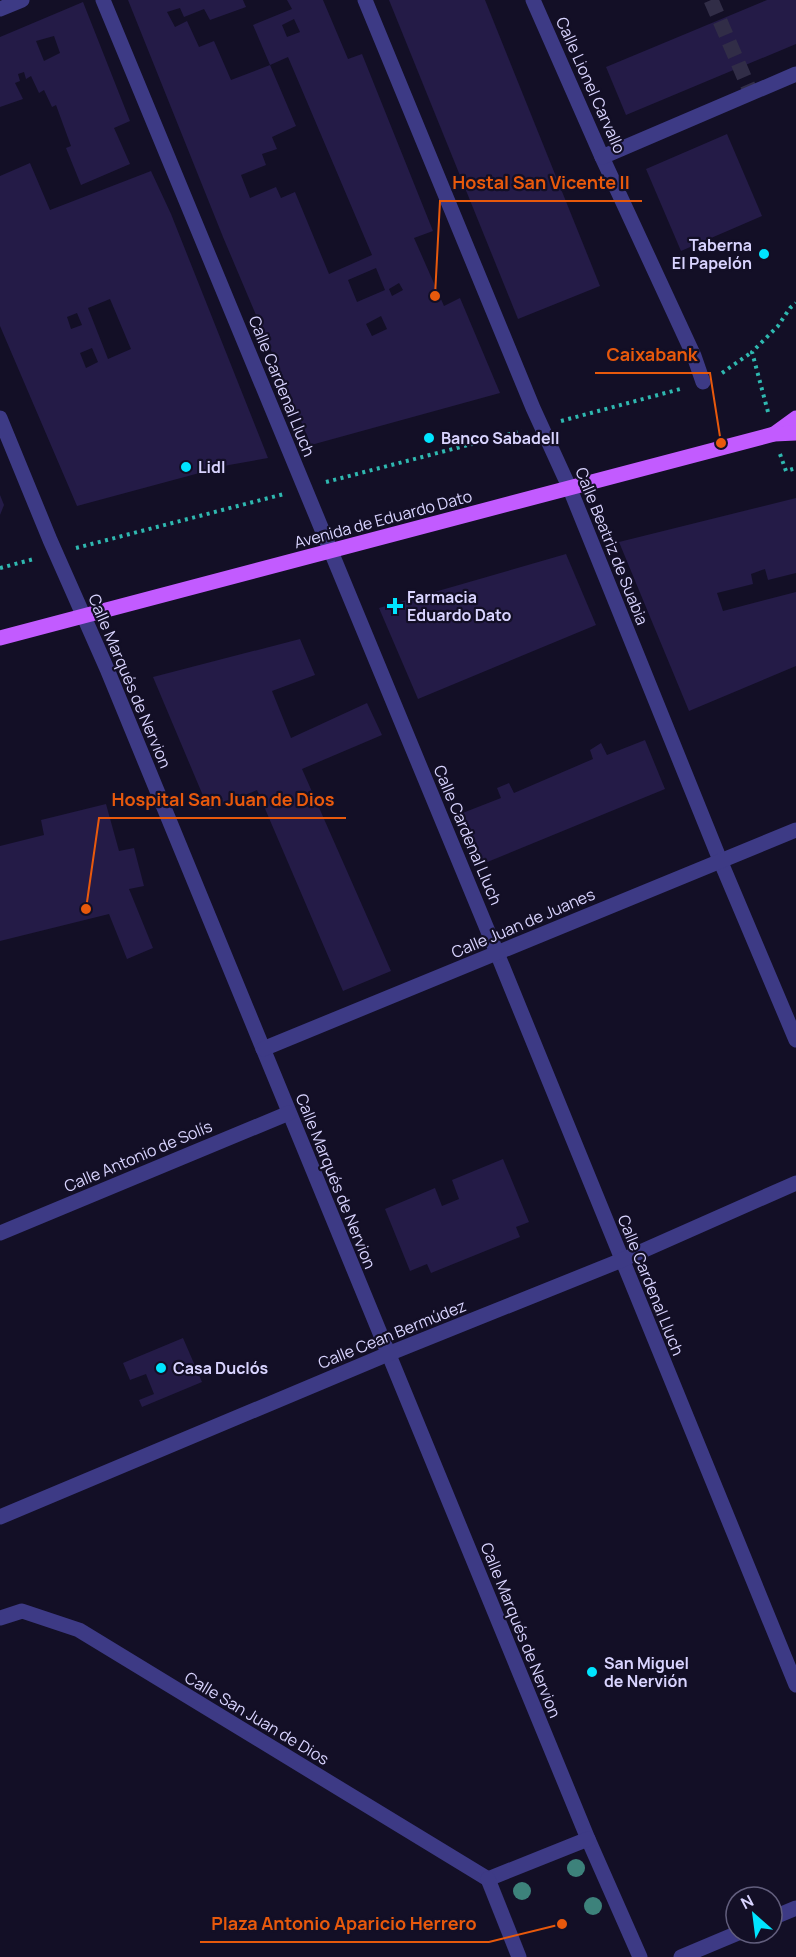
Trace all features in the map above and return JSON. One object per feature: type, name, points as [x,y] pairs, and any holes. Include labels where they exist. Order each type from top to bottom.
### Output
[{"type":"main road","points":[[774,434],[796,417]]},
{"type":"main road","points":[[774,434],[796,433]]},
{"type":"main road","name":"Avenida de Eduardo Dato","points":[[0,638],[774,434]]},
{"type":"street","points":[[0,9],[22,0]]},
{"type":"street","name":"Calle Cardenal Lluch","points":[[103,0],[497,953],[796,1685]]},
{"type":"street","name":"Calle Beatriz de Suabia","points":[[365,0],[533,408],[570,489],[720,860],[796,1040]]},
{"type":"street","name":"Calle Lionel Carvallo","points":[[533,0],[602,157],[694,356],[703,382]]},
{"type":"street","points":[[602,157],[796,74]]},
{"type":"street","name":"Calle Marqués de Nervion","points":[[0,418],[588,1839],[640,1957]]},
{"type":"street","name":"Calle Juan de Juanes","points":[[263,1049],[796,830]]},
{"type":"street","name":"Calle Antonio de Solís","points":[[0,1233],[289,1113]]},
{"type":"street","name":"Calle Cean Bermúdez","points":[[0,1517],[388,1354],[622,1260],[796,1183]]},
{"type":"street","name":"Calle San Juan de Dios","points":[[0,1618],[22,1611],[79,1630],[488,1879]]},
{"type":"street","points":[[519,1957],[488,1879],[588,1839]]},
{"type":"street","points":[[681,1957],[724,1939]]},
{"type":"path","points":[[558,421],[703,382],[725,372],[752,352],[778,326],[796,303]]},
{"type":"path","points":[[752,352],[766,406]]},
{"type":"path","points":[[322,483],[525,430]]},
{"type":"path","points":[[783,464],[786,471],[796,468]]},
{"type":"path","points":[[75,548],[293,491]]},
{"type":"path","points":[[0,568],[37,558]]},
{"type":"building","points":[[128,0],[243,0],[246,7],[210,20],[204,9],[184,17],[180,8],[167,12],[175,27],[187,21],[199,47],[214,41],[231,80],[270,65],[253,25],[292,9],[287,0],[323,0],[348,59],[362,54],[433,231],[414,238],[444,306],[460,298],[500,393],[311,445],[223,237]],"holes":[[[294,19],[300,32],[287,37],[282,25]],[[288,57],[372,255],[329,274],[295,192],[281,198],[276,187],[250,198],[241,175],[266,165],[262,154],[277,149],[272,137],[296,126],[270,65]],[[376,268],[385,290],[357,302],[348,280]],[[399,283],[403,290],[392,296],[389,289]],[[381,316],[387,329],[372,336],[366,324]]]},
{"type":"building","points":[[389,0],[485,0],[600,286],[518,319]]},
{"type":"building","points":[[767,0],[796,0],[796,44],[626,115],[606,67]]},
{"type":"building","points":[[83,2],[130,121],[114,128],[130,164],[81,185],[66,148],[71,146],[56,105],[52,107],[44,90],[39,93],[31,76],[26,79],[24,72],[18,74],[20,81],[15,83],[23,99],[0,107],[0,37]],"holes":[[[54,36],[60,53],[44,61],[36,41]]]},
{"type":"building","points":[[727,134],[762,216],[681,251],[646,169]]},
{"type":"building","points":[[30,163],[50,210],[151,171],[171,214],[268,458],[229,465],[77,506],[0,326],[0,176]],"holes":[[[110,299],[131,349],[108,359],[88,308]],[[77,313],[82,325],[71,329],[67,317]],[[92,348],[98,362],[86,368],[80,353]]]},
{"type":"building","points":[[0,495],[4,505],[0,515]]},
{"type":"building","points":[[796,498],[796,573],[768,580],[765,569],[751,574],[753,584],[717,593],[723,611],[796,592],[796,666],[689,711],[619,542]]},
{"type":"building","points":[[566,554],[596,625],[418,699],[379,608]]},
{"type":"building","points":[[300,639],[315,675],[272,691],[291,738],[367,703],[382,735],[302,769],[391,971],[343,991],[257,790],[209,810],[153,677]]},
{"type":"building","points":[[645,740],[665,789],[480,865],[460,814],[501,798],[497,788],[509,783],[514,793],[593,759],[590,750],[601,743],[607,755]]},
{"type":"building","points":[[106,804],[119,851],[134,848],[144,886],[129,889],[153,948],[127,959],[109,914],[0,941],[0,846],[44,835],[41,820]]},
{"type":"building","points":[[503,1159],[529,1222],[516,1227],[520,1237],[431,1273],[427,1264],[410,1271],[385,1209],[435,1188],[442,1206],[459,1199],[452,1180]]},
{"type":"building","name":"Casa Duclós","points":[[183,1338],[202,1382],[142,1407],[139,1400],[154,1394],[146,1374],[130,1380],[123,1363]]},
{"type":"tunnel","points":[[711,0],[751,93]]},
{"type":"place","name":"Taberna El Papelón","points":[[764,254]]},
{"type":"place","name":"Hostal San Vicente II","points":[[435,296]]},
{"type":"place","name":"Banco Sabadell","points":[[429,438]]},
{"type":"place","name":"Caixabank","points":[[721,443]]},
{"type":"place","name":"Lidl","points":[[186,467]]},
{"type":"place","name":"Farmacia Eduardo Dato","points":[[395,606]]},
{"type":"place","name":"Hospital San Juan de Dios","points":[[86,909]]},
{"type":"place","name":"Casa Duclós","points":[[161,1368]]},
{"type":"place","name":"San Miguel de Nervión","points":[[592,1672]]},
{"type":"place","name":"Plaza Antonio Aparicio Herrero","points":[[562,1924]]}]
